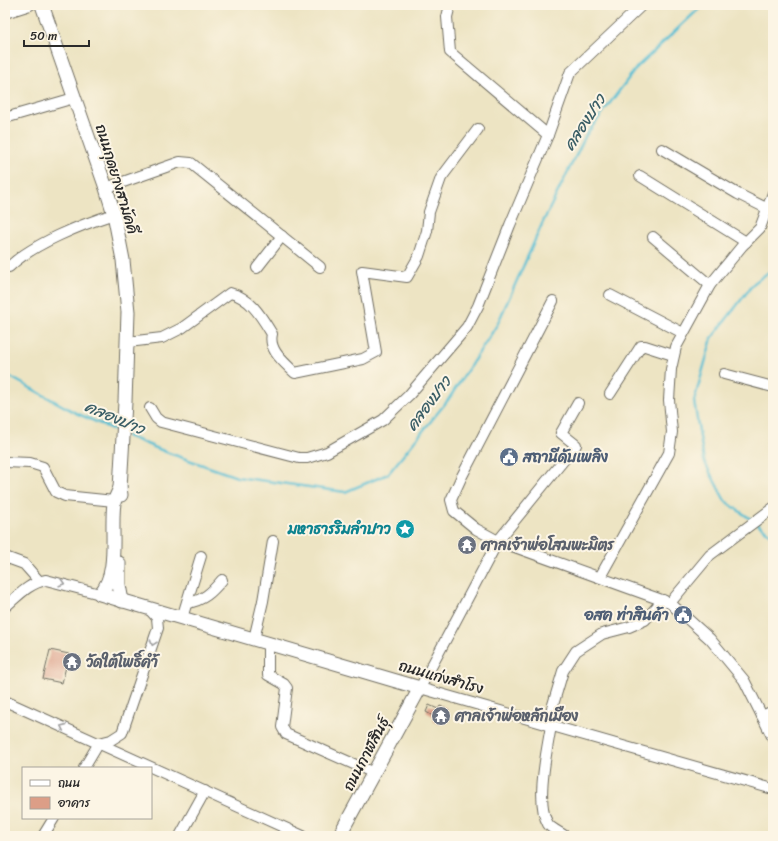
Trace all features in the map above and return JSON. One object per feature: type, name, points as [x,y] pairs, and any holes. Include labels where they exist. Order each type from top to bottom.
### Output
[{"type":"main road","name":"ถนนกุดยางสามัคคี","points":[[42,5],[106,188],[114,214],[123,260],[128,312],[128,342],[123,462],[120,488],[122,502],[119,580],[122,600]]},
{"type":"main road","name":"ถนนกุดยางสามัคคี","points":[[100,594],[109,582],[111,573],[114,501],[120,488]]},
{"type":"main road","name":"ถนนแก่งสำโรง","points":[[100,594],[420,688]]},
{"type":"main road","name":"ถนนกาฬสินธุ์","points":[[339,836],[420,688]]},
{"type":"street","points":[[5,14],[30,5]]},
{"type":"street","points":[[450,5],[447,16],[450,52],[548,135]]},
{"type":"street","points":[[150,408],[156,418],[161,422],[298,458],[307,458],[327,452],[383,420],[409,394],[473,318],[548,135],[570,73],[642,5]]},
{"type":"street","points":[[5,118],[74,98]]},
{"type":"street","points":[[128,342],[162,338],[182,328],[230,294],[242,296],[260,314],[272,334],[270,341],[274,351],[295,373],[362,358],[376,352],[362,271],[407,278],[418,256],[427,231],[429,212],[441,178],[478,129]]},
{"type":"street","points":[[662,149],[738,194],[768,209]]},
{"type":"street","points":[[106,188],[180,162],[192,164],[320,267]]},
{"type":"street","points":[[640,176],[746,242]]},
{"type":"street","points":[[600,577],[669,453],[672,432],[669,400],[673,355],[683,333],[710,285],[746,242],[760,228],[773,194]]},
{"type":"street","points":[[10,267],[24,255],[55,238],[89,222],[114,214]]},
{"type":"street","points":[[257,268],[282,236]]},
{"type":"street","points":[[652,237],[710,285]]},
{"type":"street","points":[[610,294],[683,333]]},
{"type":"street","points":[[553,301],[451,500],[454,511],[476,529],[498,541],[667,601],[710,639],[744,680],[773,738]]},
{"type":"street","points":[[610,394],[642,346],[673,355]]},
{"type":"street","points":[[724,374],[773,387]]},
{"type":"street","points":[[420,688],[498,541],[576,445],[561,433],[578,403]]},
{"type":"street","points":[[5,462],[30,463],[43,467],[56,492],[66,496],[114,501]]},
{"type":"street","points":[[565,836],[548,825],[542,812],[543,771],[549,726],[563,671],[576,651],[602,634],[629,627],[645,620],[667,601],[710,555],[772,509]]},
{"type":"street","points":[[254,639],[263,601],[273,541]]},
{"type":"street","points":[[158,628],[166,622],[180,617],[187,603],[201,556]]},
{"type":"street","points":[[5,557],[24,564],[38,581]]},
{"type":"street","points":[[5,607],[26,588],[38,581],[52,580],[100,594]]},
{"type":"street","points":[[187,603],[201,599],[213,591],[222,580]]},
{"type":"street","points":[[126,755],[122,743],[122,733],[158,628],[157,618],[148,608]]},
{"type":"street","points":[[268,643],[268,675],[284,684],[287,688],[282,727],[286,734],[374,773]]},
{"type":"street","name":"ถนนแก่งสำโรง","points":[[420,688],[773,789]]},
{"type":"street","points":[[5,701],[303,836]]},
{"type":"street","points":[[762,716],[773,711]]},
{"type":"street","points":[[85,767],[99,743],[111,740],[122,733]]},
{"type":"street","points":[[180,836],[205,791]]},
{"type":"street","points":[[43,836],[53,819]]},
{"type":"building","name":"ศาลเจ้าพ่อโสมพะมิตร","points":[[464,539],[473,542],[470,551],[461,548]]},
{"type":"building","name":"วัดใต้โพธิ์คำ้","points":[[50,650],[69,654],[62,683],[43,679]]},
{"type":"building","name":"ศาลเจ้าพ่อหลักเมือง","points":[[429,705],[438,709],[440,706],[447,709],[446,713],[449,714],[446,722],[442,720],[440,724],[433,721],[435,717],[426,712]]},
{"type":"waterway","name":"คลองปาว","points":[[127,436],[166,452],[237,477],[345,492],[388,474],[448,400],[497,325],[543,222],[586,135],[637,67],[703,5]]},
{"type":"waterway","name":"คลองปาว","points":[[752,520],[725,501],[704,461],[694,401],[712,338],[754,283],[773,269]]},
{"type":"waterway","name":"คลองปาว","points":[[5,374],[76,413],[119,432]]},
{"type":"waterway","name":"คลองปาว","points":[[756,523],[773,536]]},
{"type":"place","name":"สถานีดับเพลิง","points":[[509,457]]},
{"type":"place","name":"มหาธารริมลำปาว","points":[[405,529]]},
{"type":"place","name":"ศาลเจ้าพ่อโสมพะมิตร","points":[[467,545]]},
{"type":"place","name":"อสค ท่าสินค้า","points":[[683,615]]},
{"type":"place","name":"วัดใต้โพธิ์คำ้","points":[[72,662]]},
{"type":"place","name":"ศาลเจ้าพ่อหลักเมือง","points":[[441,716]]}]
